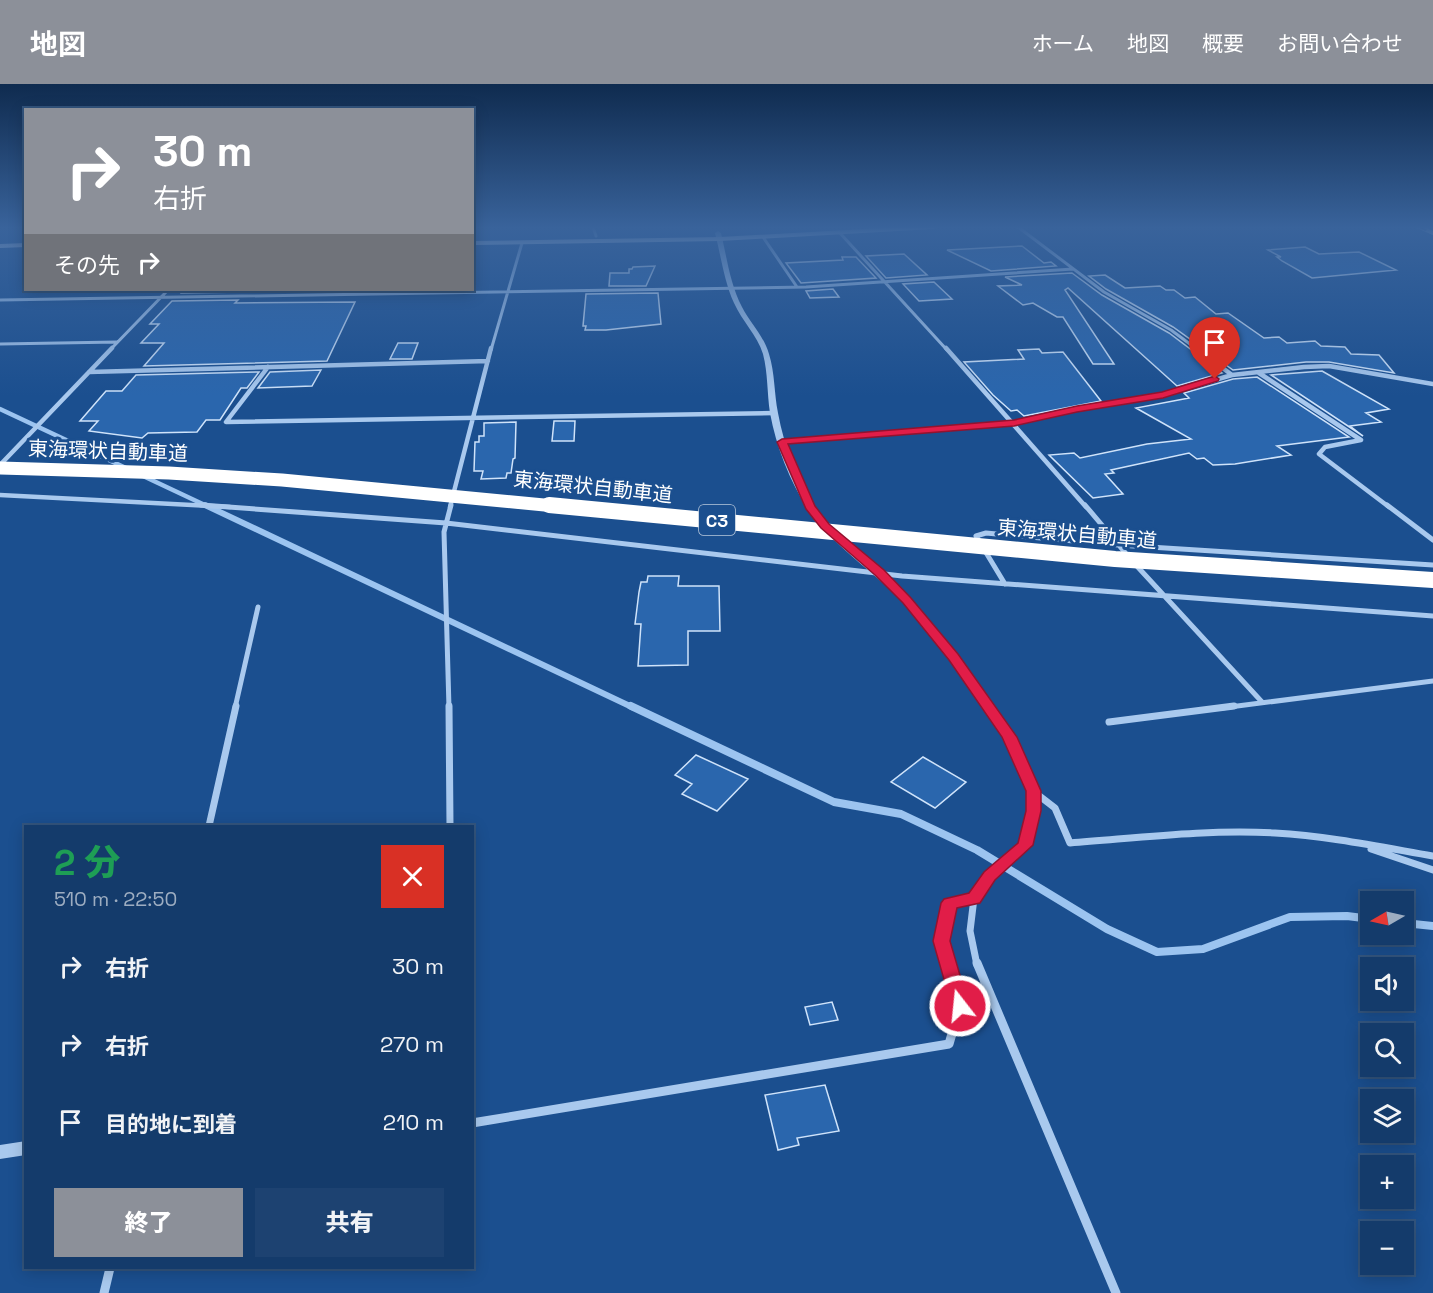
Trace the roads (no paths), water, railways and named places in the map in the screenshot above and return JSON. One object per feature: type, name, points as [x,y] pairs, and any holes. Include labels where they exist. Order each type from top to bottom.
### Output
[{"type":"highway","name":"東海環状自動車道","points":[[0,466],[169,473],[304,482],[1115,559],[1433,580]]},
{"type":"street","points":[[450,825],[449,646],[445,601],[444,532],[509,283]]},
{"type":"street","points":[[730,283],[739,307],[763,346],[771,374],[774,414],[782,442],[810,506],[825,526],[907,601],[953,657],[1009,737],[1033,791],[1034,811],[1025,845],[989,876],[974,898],[970,931],[977,964],[1116,1293]]},
{"type":"street","points":[[795,283],[797,287]]},
{"type":"street","points":[[0,300],[797,287],[849,283]]},
{"type":"street","points":[[886,283],[1014,423],[1118,545],[1262,702]]},
{"type":"street","points":[[1093,283],[1119,303],[1171,330],[1232,375]]},
{"type":"street","points":[[0,466],[27,435],[167,291]]},
{"type":"street","points":[[0,344],[117,342]]},
{"type":"street","points":[[89,372],[488,361]]},
{"type":"street","points":[[782,442],[1014,423],[1077,409],[1163,395],[1232,375],[1304,367],[1329,366],[1433,384]]},
{"type":"street","points":[[268,367],[226,422],[774,414]]},
{"type":"street","points":[[1259,373],[1361,440],[1325,447],[1319,454],[1433,540]]},
{"type":"street","points":[[0,495],[252,508],[446,523],[844,571],[1167,598],[1433,616]]},
{"type":"street","points":[[1005,584],[976,536],[986,533],[1118,545],[1433,565]]},
{"type":"street","points":[[208,825],[258,607]]},
{"type":"street","points":[[1109,722],[1433,681]]},
{"type":"street","points":[[1033,791],[1055,808],[1070,843],[1197,834],[1274,833],[1433,856]]},
{"type":"street","points":[[1353,843],[1433,870]]},
{"type":"street","points":[[474,1123],[949,1044],[960,1006],[941,941],[950,903],[974,898]]},
{"type":"street","points":[[0,1152],[24,1148]]},
{"type":"street","points":[[104,1293],[110,1269]]},
{"type":"waterway","points":[[0,409],[128,469]]},
{"type":"waterway","points":[[141,475],[209,507]]},
{"type":"waterway","points":[[205,505],[634,708]]},
{"type":"waterway","points":[[631,706],[834,802],[901,814],[977,850],[1107,929],[1157,952],[1203,949],[1290,917],[1360,918]]},
{"type":"waterway","points":[[1414,924],[1433,926]]}]
